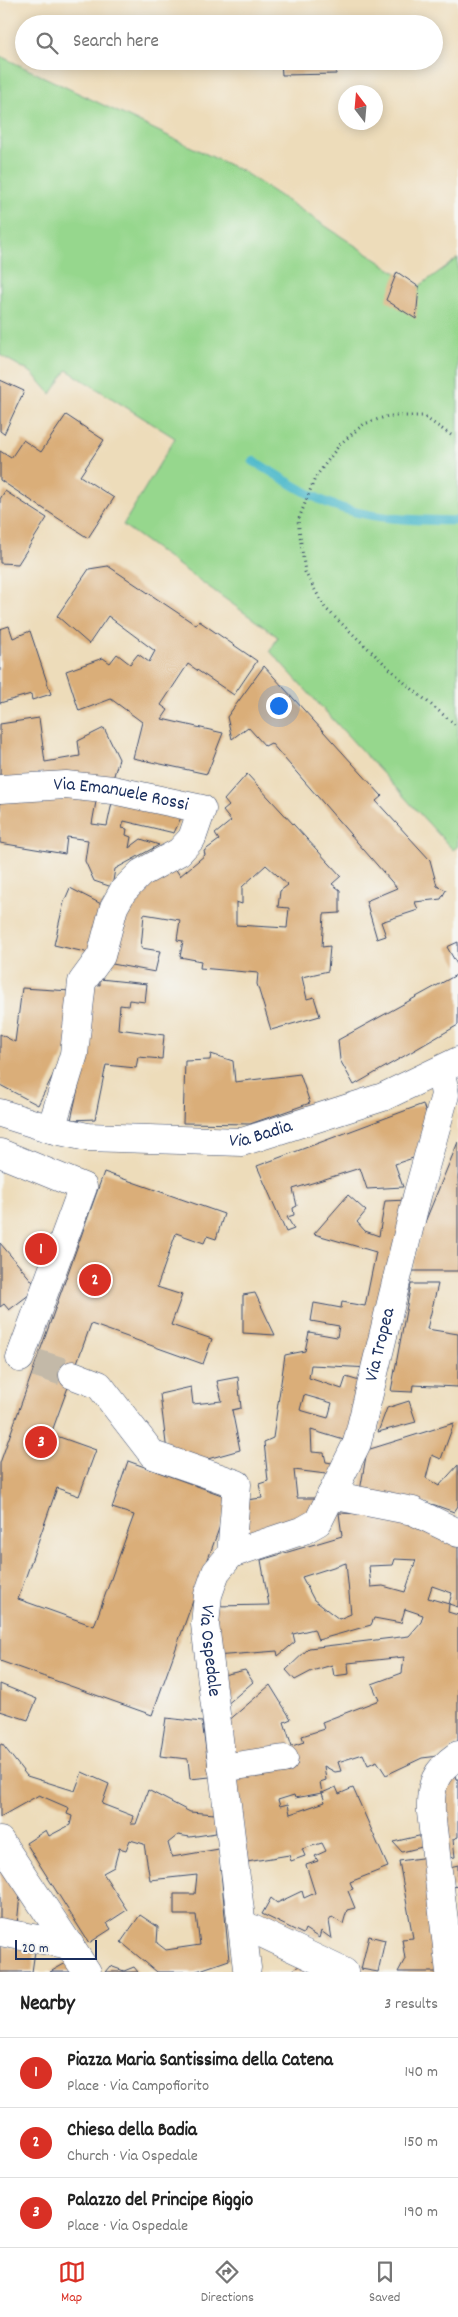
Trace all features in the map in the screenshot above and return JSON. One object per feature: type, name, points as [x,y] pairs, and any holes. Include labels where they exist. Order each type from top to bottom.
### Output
[{"type":"street","name":"Via Emanuele Rossi","points":[[0,789],[66,785],[114,790],[202,809],[192,838],[179,852],[141,873],[123,892],[114,907],[101,956],[82,982],[74,1054],[50,1129]]},
{"type":"street","name":"Via Badia","points":[[0,1113],[50,1129],[87,1137],[242,1142],[383,1098],[449,1066]]},
{"type":"street","name":"Via Tropea","points":[[231,1554],[304,1530],[318,1522],[357,1442],[417,1196],[445,1095],[449,1066]]},
{"type":"street","points":[[0,1153],[83,1187],[19,1364]]},
{"type":"street","points":[[73,1375],[99,1385],[153,1455],[237,1484],[231,1554]]},
{"type":"street","points":[[331,1495],[413,1510],[456,1528]]},
{"type":"street","name":"Via Ospedale","points":[[231,1554],[216,1572],[208,1595],[205,1624],[242,1924],[242,1970]]},
{"type":"street","points":[[450,1972],[431,1812],[431,1790],[442,1766],[458,1756]]},
{"type":"street","points":[[222,1768],[284,1759]]},
{"type":"street","points":[[0,1841],[88,1972]]},
{"type":"street","points":[[242,1924],[298,1948],[344,1972]]},
{"type":"street","points":[[0,1932],[70,1945]]},
{"type":"street","points":[[242,1970],[298,1948]]},
{"type":"path","points":[[450,435],[423,416],[388,416],[364,424],[340,444],[315,478],[303,503],[298,521],[305,572],[325,608],[405,683],[458,727]]},
{"type":"green space","points":[[0,56],[15,63],[15,70],[29,70],[242,171],[418,287],[458,258],[458,846],[453,850],[270,651],[278,637],[123,525],[175,438],[67,370],[51,394],[32,373],[0,355]]},
{"type":"building","points":[[282,70],[336,70],[336,74],[282,75]]},
{"type":"building","points":[[397,272],[419,287],[416,319],[386,300]]},
{"type":"building","points":[[0,380],[24,391],[4,434],[0,431]]},
{"type":"building","points":[[66,415],[104,440],[80,476],[114,498],[88,538],[0,480],[0,451],[11,458],[23,440],[41,452]]},
{"type":"building","points":[[5,491],[47,518],[18,564],[0,563],[0,499]]},
{"type":"building","points":[[108,566],[196,625],[199,621],[257,661],[234,695],[188,664],[161,705],[168,710],[162,719],[223,733],[207,774],[133,758],[142,722],[111,699],[79,711],[66,671],[103,658],[110,663],[117,654],[130,664],[138,654],[149,662],[155,651],[108,616],[89,644],[57,616],[89,569]]},
{"type":"building","points":[[9,626],[13,638],[30,631],[51,694],[32,700],[31,694],[0,703],[0,629]]},
{"type":"building","points":[[264,666],[382,796],[376,801],[430,860],[437,886],[446,890],[441,899],[415,902],[418,910],[381,922],[386,936],[377,939],[366,901],[397,888],[271,743],[265,746],[248,727],[232,739],[227,717]]},
{"type":"building","points":[[39,718],[45,762],[80,756],[78,741],[104,728],[119,759],[111,785],[0,781],[0,724]]},
{"type":"building","points":[[247,774],[341,876],[332,884],[340,890],[340,913],[324,914],[322,947],[330,946],[328,971],[302,977],[307,999],[314,997],[320,1016],[271,1030],[257,984],[258,973],[200,968],[201,961],[180,957],[183,941],[177,940],[180,920],[144,914],[141,948],[160,951],[155,972],[107,963],[116,928],[144,883],[175,868],[180,876],[205,855],[204,851],[219,840],[215,834],[231,821],[223,811],[229,806],[224,800]],"holes":[[[266,865],[288,885],[280,891],[278,907],[289,908],[287,928],[236,925],[236,902],[242,904],[242,887]]]},
{"type":"building","points":[[97,796],[92,824],[107,826],[113,798],[183,813],[174,833],[124,821],[122,828],[127,829],[126,835],[131,837],[129,848],[141,839],[159,845],[115,869],[112,887],[94,881],[85,861],[88,840],[67,837],[65,854],[0,843],[0,799]]},
{"type":"building","points":[[70,888],[109,908],[94,954],[54,945],[64,902]]},
{"type":"building","points":[[458,942],[458,966],[447,947]]},
{"type":"building","points":[[458,974],[458,1025],[354,1085],[340,1060],[338,1040]]},
{"type":"building","points":[[100,979],[147,984],[145,1002],[129,1000],[128,1006],[120,1005],[118,1029],[164,1035],[162,1059],[138,1057],[136,1068],[106,1065],[95,1119],[71,1120],[87,1047],[93,984],[100,985]]},
{"type":"building","points":[[22,988],[71,991],[67,1047],[38,1105],[0,1085],[0,1034],[15,1042]]},
{"type":"building","points":[[211,1054],[233,1061],[235,1082],[300,1074],[310,1103],[250,1124],[183,1123],[185,1061],[210,1060]]},
{"type":"building","points":[[423,1104],[426,1113],[416,1157],[395,1164],[403,1187],[367,1189],[360,1168],[293,1189],[297,1206],[293,1208],[294,1215],[287,1217],[294,1229],[286,1232],[257,1166]]},
{"type":"building","points":[[458,1142],[458,1271],[412,1271],[423,1227]]},
{"type":"building","points":[[104,1172],[224,1214],[216,1239],[207,1236],[204,1243],[176,1233],[157,1287],[182,1295],[171,1325],[212,1339],[203,1364],[91,1324],[51,1434],[96,1450],[79,1496],[57,1488],[18,1599],[94,1626],[134,1515],[112,1508],[128,1461],[230,1498],[152,1715],[0,1661],[0,1463]]},
{"type":"building","points":[[348,1195],[366,1211],[357,1222],[365,1231],[379,1236],[385,1201],[407,1200],[371,1368],[311,1365],[309,1378],[342,1389],[346,1377],[366,1383],[347,1441],[311,1430],[312,1452],[324,1453],[326,1462],[338,1464],[334,1475],[294,1470],[297,1498],[320,1498],[309,1520],[246,1539],[246,1500],[262,1498],[259,1484],[268,1481],[264,1442],[273,1438],[285,1355],[305,1351],[309,1332],[337,1337],[339,1326],[311,1321],[314,1303],[341,1308],[342,1302],[365,1306],[376,1252],[314,1234]],"holes":[[[304,1395],[332,1403],[328,1418],[300,1410]]]},
{"type":"building","points":[[0,1243],[38,1288],[9,1310],[4,1304],[0,1307]]},
{"type":"building","points":[[411,1284],[438,1284],[427,1329],[458,1334],[458,1387],[413,1385],[412,1392],[391,1391]]},
{"type":"building","points":[[255,1293],[275,1335],[243,1333],[243,1295]]},
{"type":"building","points":[[238,1377],[241,1408],[232,1410],[240,1450],[193,1463],[167,1452],[160,1394],[191,1387],[193,1404],[222,1401],[217,1381]]},
{"type":"building","points":[[409,1401],[416,1422],[378,1432],[387,1408]]},
{"type":"building","points":[[454,1423],[441,1459],[432,1455],[426,1478],[439,1486],[458,1465],[458,1506],[454,1512],[435,1505],[360,1491],[367,1450]]},
{"type":"building","points":[[339,1513],[391,1515],[425,1532],[458,1545],[458,1607],[449,1604],[448,1612],[458,1615],[458,1744],[439,1756],[422,1758],[386,1775],[377,1761],[368,1765],[363,1754],[338,1762],[341,1771],[335,1772],[324,1766],[326,1780],[320,1782],[322,1793],[336,1787],[339,1794],[353,1788],[388,1867],[350,1882],[353,1889],[348,1891],[355,1908],[347,1910],[343,1924],[332,1917],[329,1921],[332,1939],[321,1931],[319,1938],[305,1929],[303,1934],[262,1914],[271,1898],[277,1903],[302,1891],[304,1898],[315,1893],[306,1865],[318,1861],[315,1856],[326,1851],[322,1843],[302,1849],[305,1856],[291,1861],[289,1855],[247,1862],[236,1772],[298,1764],[293,1750],[235,1761],[227,1722],[270,1685],[291,1719],[284,1722],[292,1746],[304,1742],[302,1736],[324,1729],[322,1722],[379,1700],[372,1684],[402,1673],[404,1657],[348,1663],[349,1674],[334,1676],[332,1665],[312,1671],[295,1680],[286,1670],[309,1648],[409,1636],[421,1622],[423,1615],[405,1609],[401,1623],[374,1618],[371,1625],[318,1640],[314,1629],[293,1634],[295,1642],[278,1656],[277,1651],[215,1656],[215,1606],[269,1605],[261,1560],[342,1536]],"holes":[[[395,1559],[416,1560],[405,1592],[383,1586],[371,1587],[369,1566],[393,1565]],[[346,1563],[351,1614],[339,1619],[314,1600],[302,1577]],[[432,1586],[452,1593],[449,1604],[428,1598]],[[322,1793],[325,1802],[290,1814],[288,1804],[280,1806],[278,1800],[294,1795],[295,1798]]]},
{"type":"building","points":[[245,1670],[253,1682],[225,1706],[219,1676]]},
{"type":"building","points":[[0,1684],[37,1699],[28,1720],[0,1711]]},
{"type":"building","points":[[166,1718],[202,1722],[210,1777],[190,1779],[188,1759],[160,1756]]},
{"type":"building","points":[[2,1744],[27,1776],[75,1791],[82,1772],[109,1784],[102,1804],[133,1816],[131,1824],[136,1824],[148,1790],[190,1812],[215,1814],[216,1833],[190,1837],[178,1835],[168,1843],[172,1857],[219,1849],[229,1960],[194,1972],[157,1972],[121,1942],[140,1915],[158,1927],[157,1943],[166,1950],[200,1945],[196,1915],[174,1915],[174,1894],[195,1894],[197,1875],[150,1880],[144,1844],[130,1840],[126,1850],[119,1848],[114,1867],[103,1873],[127,1910],[107,1923],[111,1929],[89,1943],[26,1843],[46,1830],[49,1836],[70,1825],[72,1816],[67,1814],[69,1808],[39,1795],[0,1817],[0,1745]]},
{"type":"building","points":[[453,1769],[456,1779],[458,1779],[458,1837],[453,1839],[455,1857],[444,1859],[439,1799]]},
{"type":"building","points":[[423,1835],[426,1846],[402,1852],[393,1842]]},
{"type":"building","points":[[428,1857],[440,1972],[398,1972],[405,1959],[402,1939],[413,1938],[399,1861]]},
{"type":"building","points":[[0,1864],[20,1894],[17,1925],[0,1922]]},
{"type":"building","points":[[458,1865],[458,1886],[447,1888],[446,1868]]},
{"type":"building","points":[[369,1936],[385,1940],[378,1972],[361,1969]]},
{"type":"building","points":[[0,1945],[35,1951],[32,1972],[0,1972]]},
{"type":"building","points":[[305,1961],[326,1972],[291,1972]]},
{"type":"building","points":[[66,1963],[73,1972],[50,1972]]},
{"type":"building","points":[[110,1966],[124,1971],[134,1967],[138,1972],[105,1972]]},
{"type":"waterway","points":[[253,461],[310,495],[345,509],[393,518],[458,521]]},
{"type":"tunnel","points":[[36,1363],[73,1375]]},
{"type":"place","name":"Piazza Maria Santissima della Catena","points":[[41,1249]]},
{"type":"place","name":"Chiesa della Badia","points":[[95,1280]]},
{"type":"place","name":"Palazzo del Principe Riggio","points":[[41,1442]]}]
